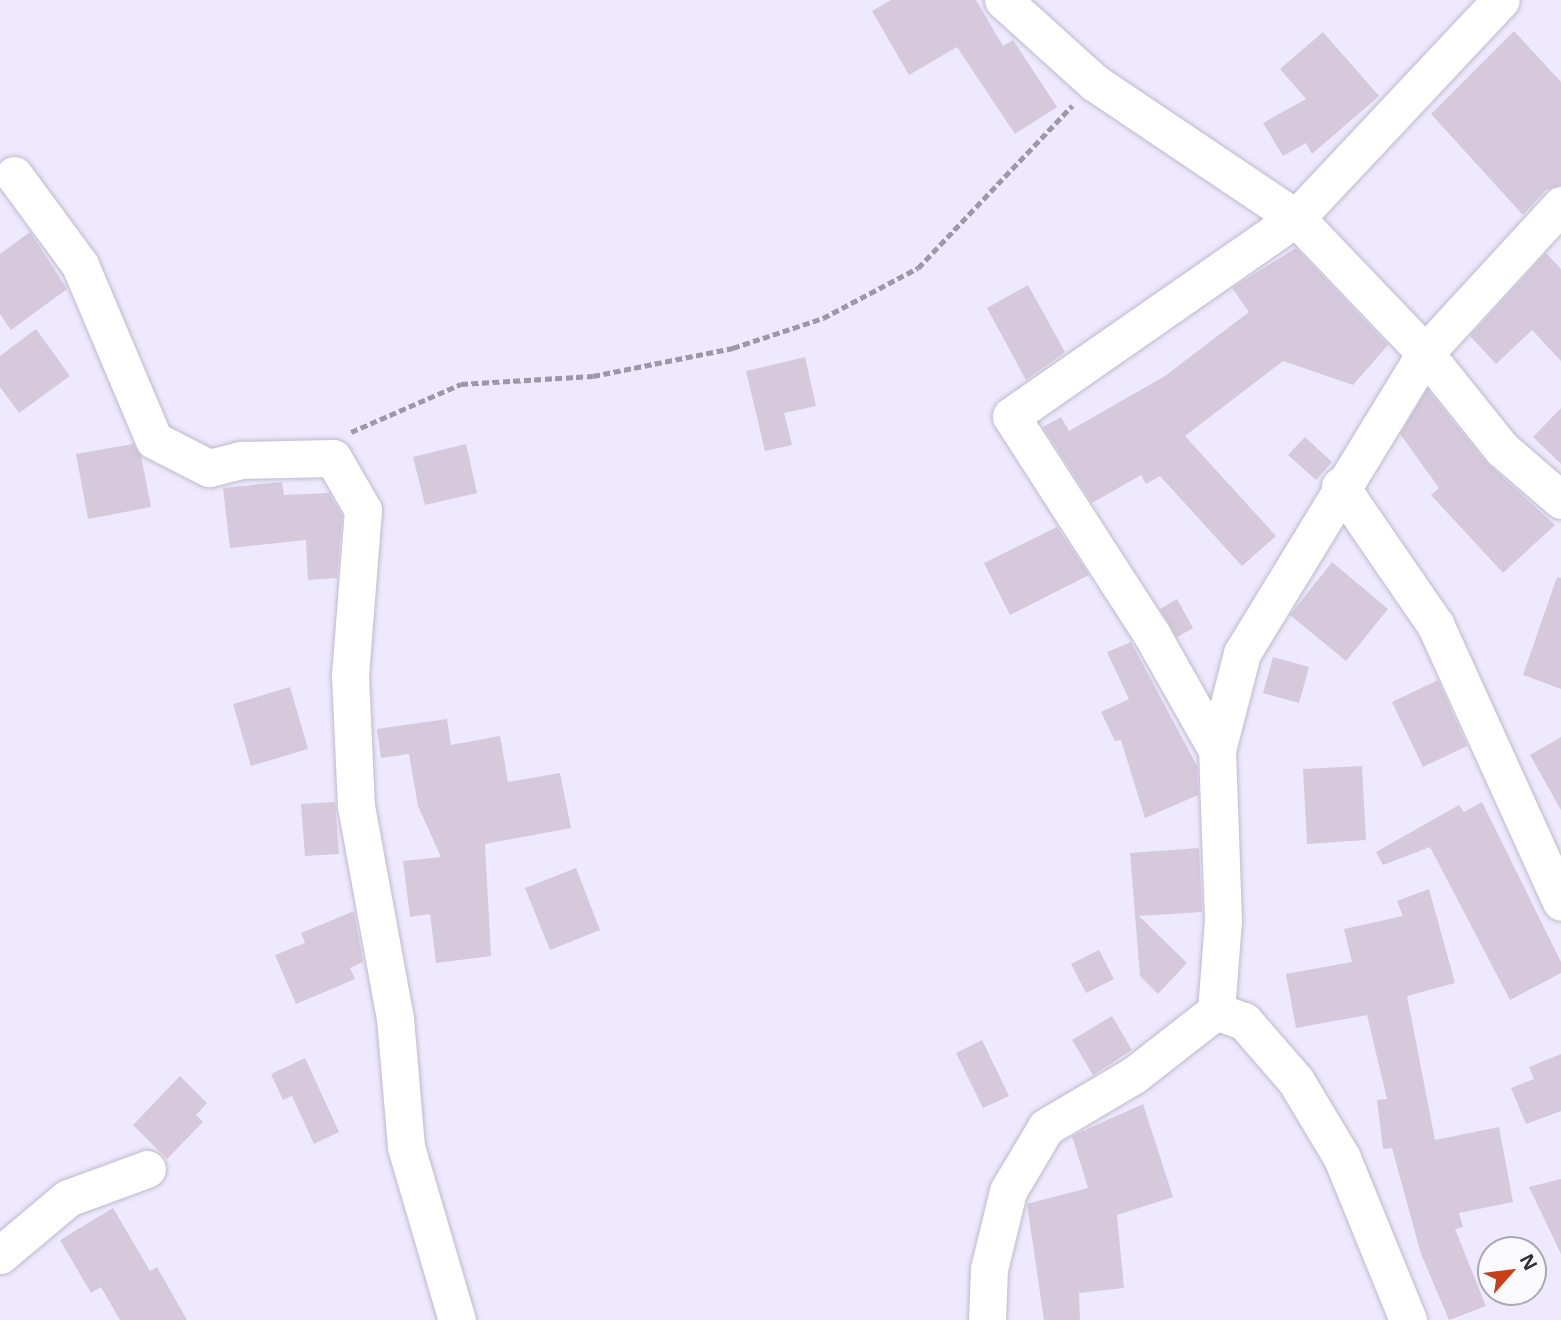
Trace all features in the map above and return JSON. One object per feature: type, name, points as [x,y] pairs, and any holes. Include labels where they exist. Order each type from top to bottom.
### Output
[{"type":"street","points":[[1003,0],[1095,83],[1296,218],[1424,353],[1502,449],[1561,500]]},
{"type":"street","points":[[1217,750],[1153,635],[1012,416],[1296,218],[1501,0]]},
{"type":"street","points":[[14,175],[80,265],[154,440],[209,468],[240,460],[333,458],[363,510],[350,675],[356,806],[396,1018],[406,1147],[457,1320]]},
{"type":"street","points":[[987,1320],[989,1269],[1008,1191],[1046,1127],[1134,1075],[1216,1011],[1223,921],[1217,750],[1242,653],[1340,486],[1424,353],[1561,205]]},
{"type":"street","points":[[1340,486],[1435,624],[1561,902]]},
{"type":"street","points":[[1216,1011],[1244,1021],[1296,1081],[1342,1158],[1408,1320]]},
{"type":"street","points":[[0,1255],[68,1198],[147,1169]]},
{"type":"path","points":[[333,458],[345,434],[461,384],[593,376],[733,348],[823,318],[918,268],[1095,83]]},
{"type":"building","points":[[891,0],[976,0],[1003,46],[1013,40],[1057,107],[1015,134],[957,47],[909,75],[872,11]]},
{"type":"building","points":[[1514,31],[1561,82],[1561,185],[1546,190],[1523,215],[1431,114]]},
{"type":"building","points":[[1323,32],[1379,96],[1312,154],[1306,143],[1283,156],[1263,123],[1306,99],[1280,69]]},
{"type":"building","points":[[30,232],[67,289],[11,330],[0,314],[0,254]]},
{"type":"building","points":[[1296,248],[1388,345],[1353,385],[1283,361],[1185,436],[1276,536],[1242,566],[1160,476],[1146,484],[1141,475],[1092,503],[1043,427],[1061,417],[1069,431],[1165,376],[1249,312],[1232,288]]},
{"type":"building","points":[[1546,253],[1561,269],[1561,361],[1532,330],[1496,364],[1470,336]]},
{"type":"building","points":[[1028,285],[1065,352],[1026,380],[987,308]]},
{"type":"building","points":[[36,329],[70,376],[19,413],[0,387],[0,356]]},
{"type":"building","points":[[805,357],[816,406],[784,413],[792,445],[765,451],[746,371]]},
{"type":"building","points":[[1427,389],[1486,462],[1555,525],[1503,573],[1431,495],[1439,488],[1400,434]]},
{"type":"building","points":[[1561,408],[1561,464],[1533,437]]},
{"type":"building","points":[[1305,437],[1332,462],[1316,480],[1288,455]]},
{"type":"building","points":[[133,444],[141,456],[151,507],[88,519],[76,454]]},
{"type":"building","points":[[466,444],[477,493],[425,505],[413,457]]},
{"type":"building","points":[[282,482],[284,495],[329,493],[342,515],[337,578],[308,580],[306,540],[230,548],[223,488]]},
{"type":"building","points":[[1057,527],[1089,575],[1010,615],[984,563]]},
{"type":"building","points":[[1332,562],[1388,609],[1346,661],[1290,615]]},
{"type":"building","points":[[1557,577],[1561,578],[1561,689],[1523,675]]},
{"type":"building","points":[[1177,599],[1193,628],[1177,637],[1160,609]]},
{"type":"building","points":[[1131,642],[1197,766],[1198,795],[1145,818],[1121,740],[1115,741],[1101,712],[1129,699],[1107,652]]},
{"type":"building","points":[[1273,657],[1309,667],[1299,703],[1263,693]]},
{"type":"building","points":[[1438,680],[1467,746],[1423,767],[1392,702]]},
{"type":"building","points":[[290,687],[308,749],[251,766],[233,704]]},
{"type":"building","points":[[447,719],[451,745],[500,736],[508,782],[560,773],[571,828],[485,844],[491,956],[436,963],[430,914],[410,917],[403,861],[441,857],[418,806],[409,754],[381,758],[377,729]]},
{"type":"building","points":[[1561,737],[1561,810],[1530,755]]},
{"type":"building","points":[[1362,766],[1366,840],[1307,844],[1303,769]]},
{"type":"building","points":[[335,802],[339,854],[305,856],[301,804]]},
{"type":"building","points":[[1482,802],[1561,962],[1561,973],[1510,1000],[1430,847],[1383,865],[1376,852],[1459,805],[1464,812]]},
{"type":"building","points":[[1199,848],[1202,912],[1139,916],[1187,963],[1158,994],[1140,976],[1130,853]]},
{"type":"building","points":[[576,868],[600,930],[550,950],[525,888]]},
{"type":"building","points":[[1429,889],[1455,983],[1407,996],[1435,1140],[1499,1127],[1513,1202],[1459,1213],[1463,1227],[1455,1229],[1477,1284],[1477,1306],[1486,1306],[1449,1320],[1421,1254],[1392,1148],[1383,1149],[1377,1100],[1387,1099],[1367,1015],[1296,1028],[1286,974],[1352,962],[1344,929],[1403,916],[1397,901]]},
{"type":"building","points":[[354,911],[363,962],[350,968],[355,979],[296,1004],[275,955],[305,943],[301,933]]},
{"type":"building","points":[[1099,950],[1114,979],[1086,993],[1071,964]]},
{"type":"building","points":[[1112,1016],[1132,1050],[1093,1075],[1072,1040]]},
{"type":"building","points":[[982,1040],[1009,1096],[983,1108],[956,1053]]},
{"type":"building","points":[[1561,1054],[1561,1111],[1526,1124],[1511,1088],[1534,1079],[1529,1067]]},
{"type":"building","points":[[305,1058],[339,1132],[314,1144],[292,1096],[283,1100],[271,1074]]},
{"type":"building","points":[[180,1076],[207,1103],[196,1115],[203,1122],[167,1159],[133,1125]]},
{"type":"building","points":[[1143,1104],[1173,1197],[1117,1215],[1124,1288],[1079,1293],[1080,1320],[1044,1320],[1027,1204],[1088,1188],[1072,1136]]},
{"type":"building","points":[[1561,1179],[1561,1254],[1529,1187]]},
{"type":"building","points":[[113,1208],[150,1271],[157,1267],[187,1320],[120,1320],[101,1287],[91,1293],[60,1240]]}]
